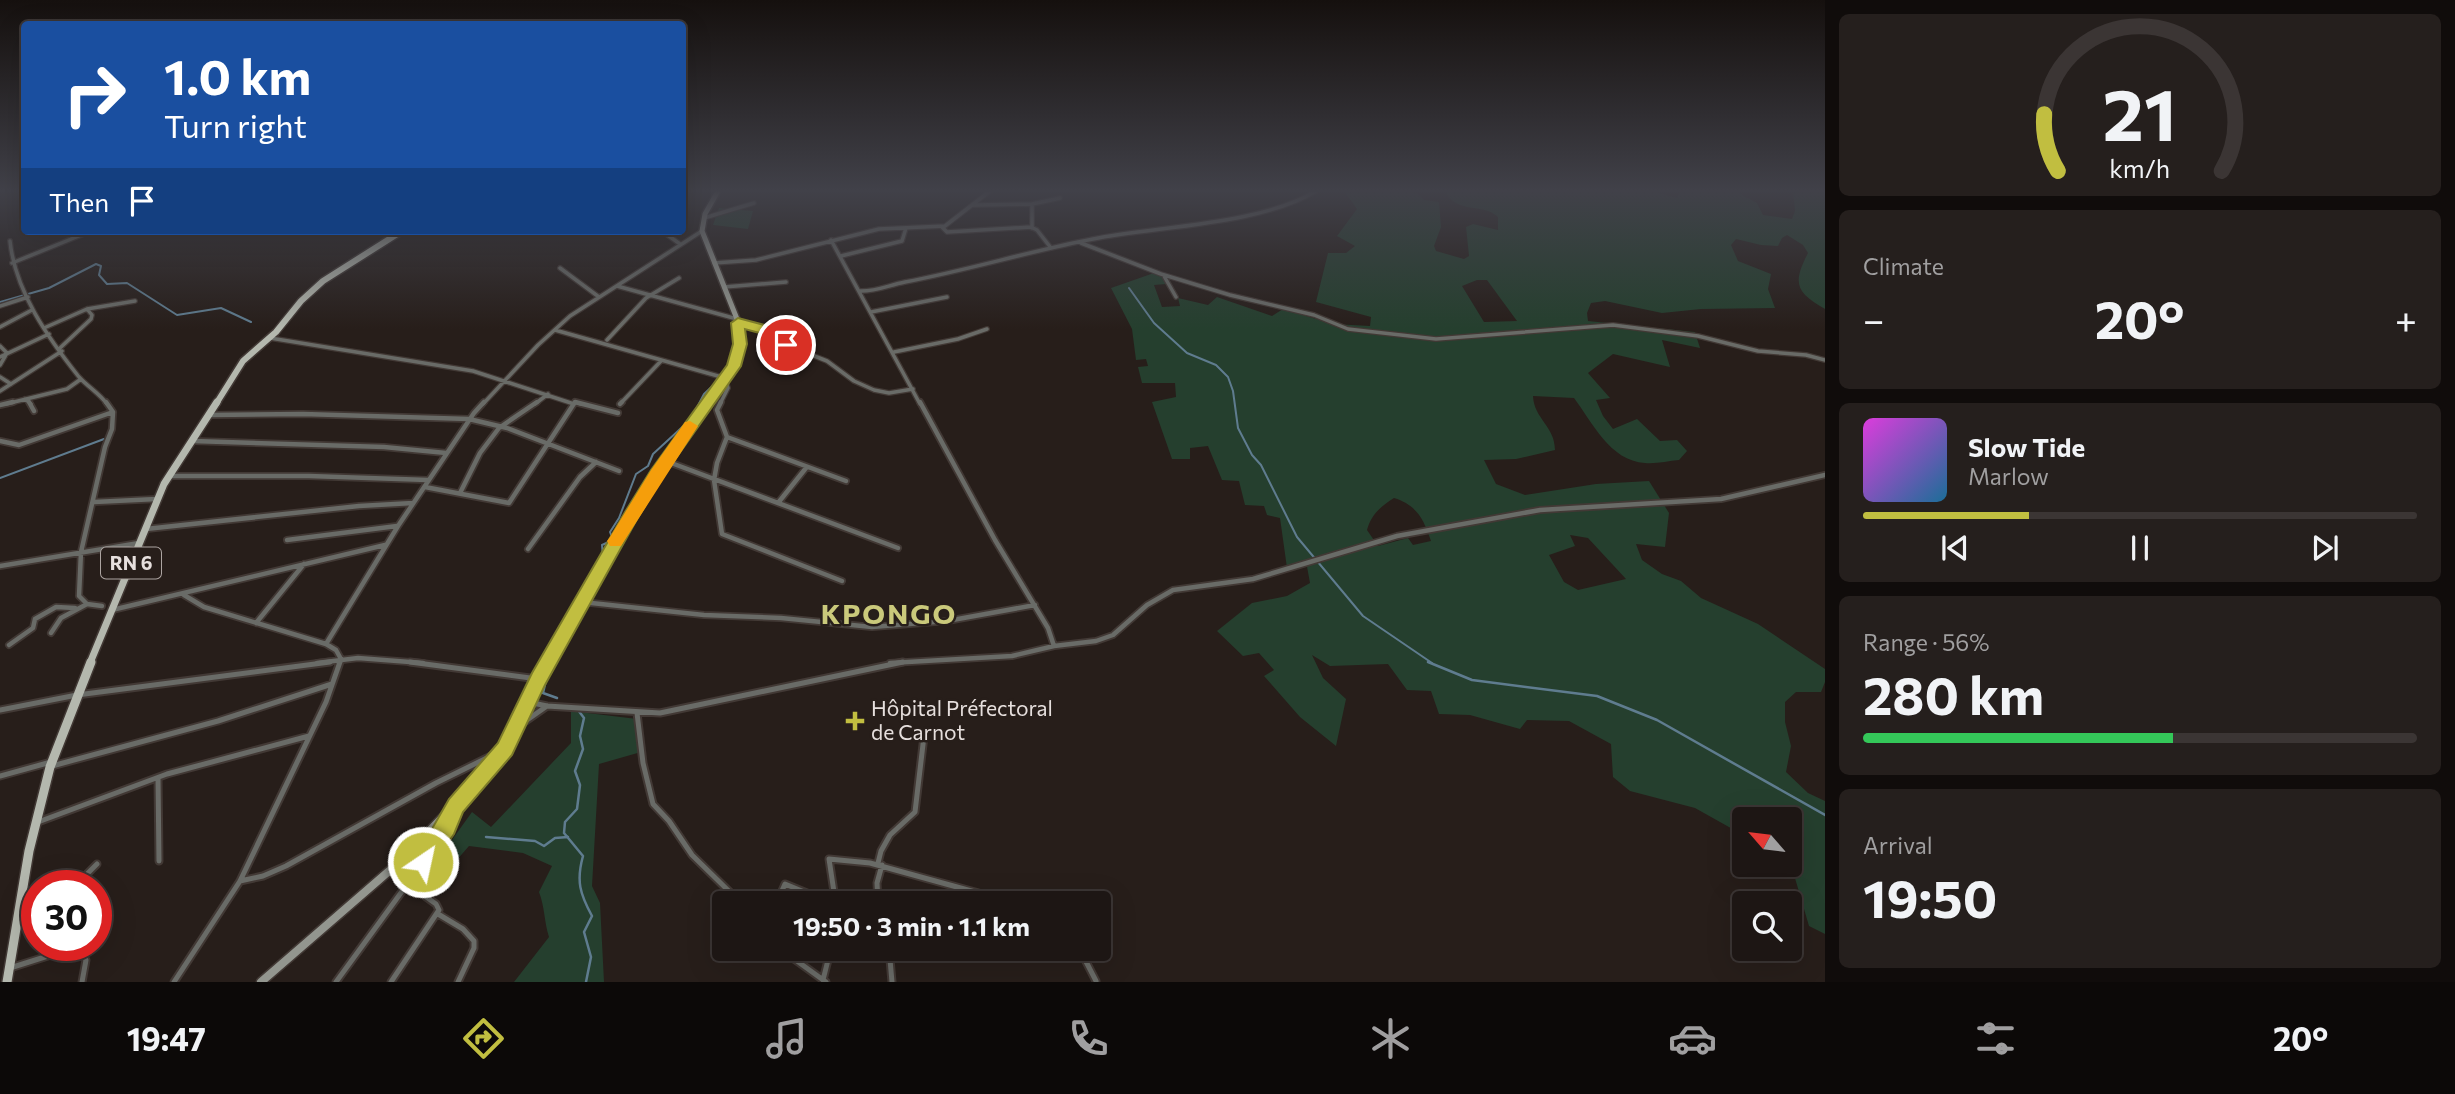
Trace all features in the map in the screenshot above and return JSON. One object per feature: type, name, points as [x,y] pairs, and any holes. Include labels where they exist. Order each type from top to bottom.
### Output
[{"type":"main road","name":"RN 6","points":[[26,870],[51,764],[111,610],[169,476],[222,397],[238,366],[269,338],[323,281],[393,237]]},
{"type":"main road","points":[[261,982],[396,865],[456,806],[505,749],[538,679],[630,516],[737,356],[738,321],[704,237]]},
{"type":"main road","name":"RN 6","points":[[6,975],[21,903]]},
{"type":"street","points":[[12,263],[77,237]]},
{"type":"street","points":[[670,237],[680,244]]},
{"type":"street","points":[[326,644],[446,453],[469,419],[504,380],[555,330],[599,297],[692,237]]},
{"type":"street","points":[[714,263],[734,262],[844,237]]},
{"type":"street","points":[[841,256],[902,241],[903,237]]},
{"type":"street","points":[[1040,237],[1051,248]]},
{"type":"street","points":[[859,291],[871,292],[893,284],[964,271],[1051,248],[1119,237]]},
{"type":"street","points":[[831,240],[991,533],[1035,605],[1054,646]]},
{"type":"street","points":[[10,241],[12,263],[32,310],[81,379],[100,394],[113,412],[112,429],[105,447],[81,552],[79,596],[88,604]]},
{"type":"street","points":[[1081,243],[1164,275],[1230,295],[1310,314],[1348,329],[1412,338],[1452,339],[1613,325],[1698,336],[1747,349],[1825,360]]},
{"type":"street","points":[[560,268],[599,297]]},
{"type":"street","points":[[1164,275],[1177,297]]},
{"type":"street","points":[[607,340],[651,295],[679,278]]},
{"type":"street","points":[[724,287],[786,282]]},
{"type":"street","points":[[616,286],[767,330],[784,344],[827,361],[874,390],[889,393],[913,389]]},
{"type":"street","points":[[0,306],[28,297]]},
{"type":"street","points":[[871,312],[947,297]]},
{"type":"street","points":[[44,328],[87,309],[135,301]]},
{"type":"street","points":[[0,391],[46,362],[61,349],[92,319],[87,309]]},
{"type":"street","points":[[0,327],[32,310]]},
{"type":"street","points":[[894,352],[958,339],[987,328]]},
{"type":"street","points":[[555,330],[723,377],[728,388],[717,410],[727,437],[846,481]]},
{"type":"street","points":[[0,358],[49,334]]},
{"type":"street","points":[[269,338],[456,368],[618,413]]},
{"type":"street","points":[[0,346],[7,354]]},
{"type":"street","points":[[0,365],[7,354]]},
{"type":"street","points":[[46,362],[65,358]]},
{"type":"street","points":[[620,404],[661,361]]},
{"type":"street","points":[[0,377],[10,384]]},
{"type":"street","points":[[0,405],[66,388],[81,379]]},
{"type":"street","points":[[460,493],[480,453],[499,428],[548,394]]},
{"type":"street","points":[[25,399],[33,405],[34,411]]},
{"type":"street","points":[[425,486],[509,503],[575,402]]},
{"type":"street","points":[[0,441],[19,445],[113,412]]},
{"type":"street","points":[[209,415],[303,414],[469,419],[504,427],[619,471]]},
{"type":"street","points":[[727,437],[717,458],[714,477],[718,508],[723,519],[722,534],[842,581]]},
{"type":"street","points":[[193,440],[372,447],[446,453]]},
{"type":"street","points":[[666,461],[898,548]]},
{"type":"street","points":[[528,549],[580,477],[596,462]]},
{"type":"street","points":[[778,503],[806,468]]},
{"type":"street","points":[[527,702],[637,713],[674,711],[897,662],[990,659],[1054,646],[1096,641],[1112,635],[1147,605],[1174,590],[1253,579],[1396,536],[1540,510],[1721,499],[1825,475]]},
{"type":"street","points":[[169,476],[309,476],[428,480]]},
{"type":"street","points":[[93,502],[158,499]]},
{"type":"street","points":[[145,529],[359,506],[414,503]]},
{"type":"street","points":[[287,540],[398,526]]},
{"type":"street","points":[[0,566],[140,543]]},
{"type":"street","points":[[111,610],[184,595],[355,550],[386,545]]},
{"type":"street","points":[[256,623],[304,564]]},
{"type":"street","points":[[174,982],[240,881],[310,736],[341,659],[339,654],[326,644],[204,607],[184,595]]},
{"type":"street","points":[[582,601],[704,615],[781,618],[834,625],[885,627],[947,621],[1035,605]]},
{"type":"street","points":[[51,633],[61,618],[75,608],[88,604],[102,606]]},
{"type":"street","points":[[9,645],[33,628],[35,619],[56,607],[75,608]]},
{"type":"street","points":[[0,710],[77,695],[341,659],[390,659],[538,679]]},
{"type":"street","points":[[0,776],[218,721],[333,684]]},
{"type":"street","points":[[516,728],[547,706]]},
{"type":"street","points":[[637,713],[643,763],[653,804],[692,855],[729,891]]},
{"type":"street","points":[[38,822],[158,778],[310,736]]},
{"type":"street","points":[[877,891],[886,838],[913,818],[917,809],[919,763],[925,736]]},
{"type":"street","points":[[240,881],[269,874],[403,802],[448,774],[505,749]]},
{"type":"street","points":[[158,778],[159,861]]},
{"type":"street","points":[[336,982],[438,842],[456,806]]},
{"type":"street","points":[[835,891],[829,875],[829,859],[880,864],[973,891]]},
{"type":"street","points":[[91,870],[97,863]]},
{"type":"street","points":[[391,982],[438,914],[439,907],[422,894],[414,875]]},
{"type":"street","points":[[782,891],[785,884],[802,891]]},
{"type":"street","points":[[438,914],[463,929],[474,941],[474,948],[458,982]]},
{"type":"street","points":[[6,975],[70,949],[79,950],[86,960],[82,982]]},
{"type":"street","points":[[797,961],[825,981],[829,961]]},
{"type":"street","points":[[890,961],[892,982]]},
{"type":"street","points":[[1086,961],[1096,981]]},
{"type":"green space","points":[[1338,237],[1437,237],[1434,246],[1436,251],[1464,259],[1469,256],[1467,237],[1784,237],[1778,246],[1736,239],[1731,245],[1738,261],[1771,274],[1768,289],[1775,308],[1701,309],[1662,313],[1605,301],[1591,303],[1587,313],[1588,321],[1695,332],[1700,348],[1662,340],[1670,367],[1613,354],[1588,373],[1610,398],[1596,400],[1613,429],[1637,419],[1660,441],[1677,440],[1687,451],[1679,460],[1649,463],[1633,461],[1603,439],[1574,398],[1533,396],[1537,411],[1552,435],[1555,450],[1516,459],[1484,460],[1496,484],[1525,495],[1596,484],[1649,481],[1669,513],[1665,547],[1636,544],[1642,560],[1662,574],[1681,581],[1701,598],[1758,624],[1825,669],[1825,682],[1821,692],[1796,692],[1785,702],[1785,722],[1791,746],[1786,772],[1808,793],[1825,801],[1825,934],[1809,926],[1802,902],[1802,891],[1799,891],[1795,877],[1802,877],[1802,807],[1732,807],[1732,829],[1695,808],[1630,791],[1613,777],[1611,744],[1569,721],[1527,720],[1520,729],[1470,715],[1439,714],[1431,691],[1407,690],[1388,664],[1330,666],[1312,655],[1323,678],[1346,699],[1336,746],[1300,717],[1264,676],[1274,670],[1259,653],[1243,656],[1217,631],[1252,603],[1287,596],[1310,583],[1306,561],[1287,568],[1280,518],[1267,515],[1264,506],[1245,505],[1239,481],[1222,480],[1208,446],[1190,448],[1190,459],[1172,459],[1152,402],[1176,397],[1175,383],[1142,383],[1138,367],[1148,366],[1146,359],[1136,360],[1132,329],[1111,288],[1154,273],[1162,275],[1166,284],[1154,285],[1162,307],[1180,306],[1178,298],[1208,305],[1217,297],[1272,316],[1283,309],[1333,324],[1370,326],[1371,317],[1316,302],[1328,253],[1346,253],[1355,246]],"holes":[[[1477,280],[1487,280],[1517,321],[1484,322],[1462,286]],[[1394,498],[1414,509],[1422,520],[1431,541],[1413,545],[1408,538],[1378,546],[1367,530],[1374,515]],[[1570,535],[1588,538],[1626,579],[1578,590],[1564,582],[1549,555],[1575,546]]]},
{"type":"green space","points":[[1790,237],[1825,237],[1825,309],[1808,297],[1800,286],[1800,272],[1808,253],[1803,245]]},
{"type":"green space","points":[[571,711],[637,719],[641,752],[599,764],[592,886],[600,903],[604,982],[514,982],[549,937],[539,892],[552,866],[523,853],[469,846],[449,869],[436,862],[472,812],[491,827],[571,743]]},
{"type":"waterway","points":[[0,302],[49,288],[96,264],[101,266],[99,275],[107,284],[127,283],[177,315],[221,308],[251,322]]},
{"type":"waterway","points":[[1129,288],[1154,323],[1187,353],[1216,365],[1228,377],[1233,391],[1238,428],[1252,455],[1261,465],[1297,537],[1363,616],[1432,663]]},
{"type":"waterway","points":[[603,558],[602,545],[613,540],[610,532],[619,518],[636,474],[648,466],[653,454],[691,419],[704,394],[721,378]]},
{"type":"waterway","points":[[0,478],[104,439]]},
{"type":"waterway","points":[[575,606],[600,563]]},
{"type":"waterway","points":[[1428,662],[1472,680],[1597,696],[1657,720],[1825,815]]},
{"type":"waterway","points":[[546,680],[543,693],[557,698]]},
{"type":"waterway","points":[[567,837],[564,833],[565,822],[577,809],[580,785],[575,771],[583,749],[580,736],[584,718],[578,710]]},
{"type":"waterway","points":[[486,837],[535,841],[544,846],[555,838],[567,837]]},
{"type":"waterway","points":[[567,837],[583,856],[580,887],[592,916],[584,932],[591,957],[586,982]]},
{"type":"slow traffic","points":[[615,541],[656,474],[690,426]]},
{"type":"place","name":"Hôpital Préfectoral de Carnot","points":[[855,721]]},
{"type":"district","name":"KPONGO","points":[[889,614]]},
{"type":"route","points":[[423,862],[447,827],[456,806],[505,749],[538,679],[630,516],[656,474],[726,378],[740,344],[738,323],[767,330],[786,345]]}]
